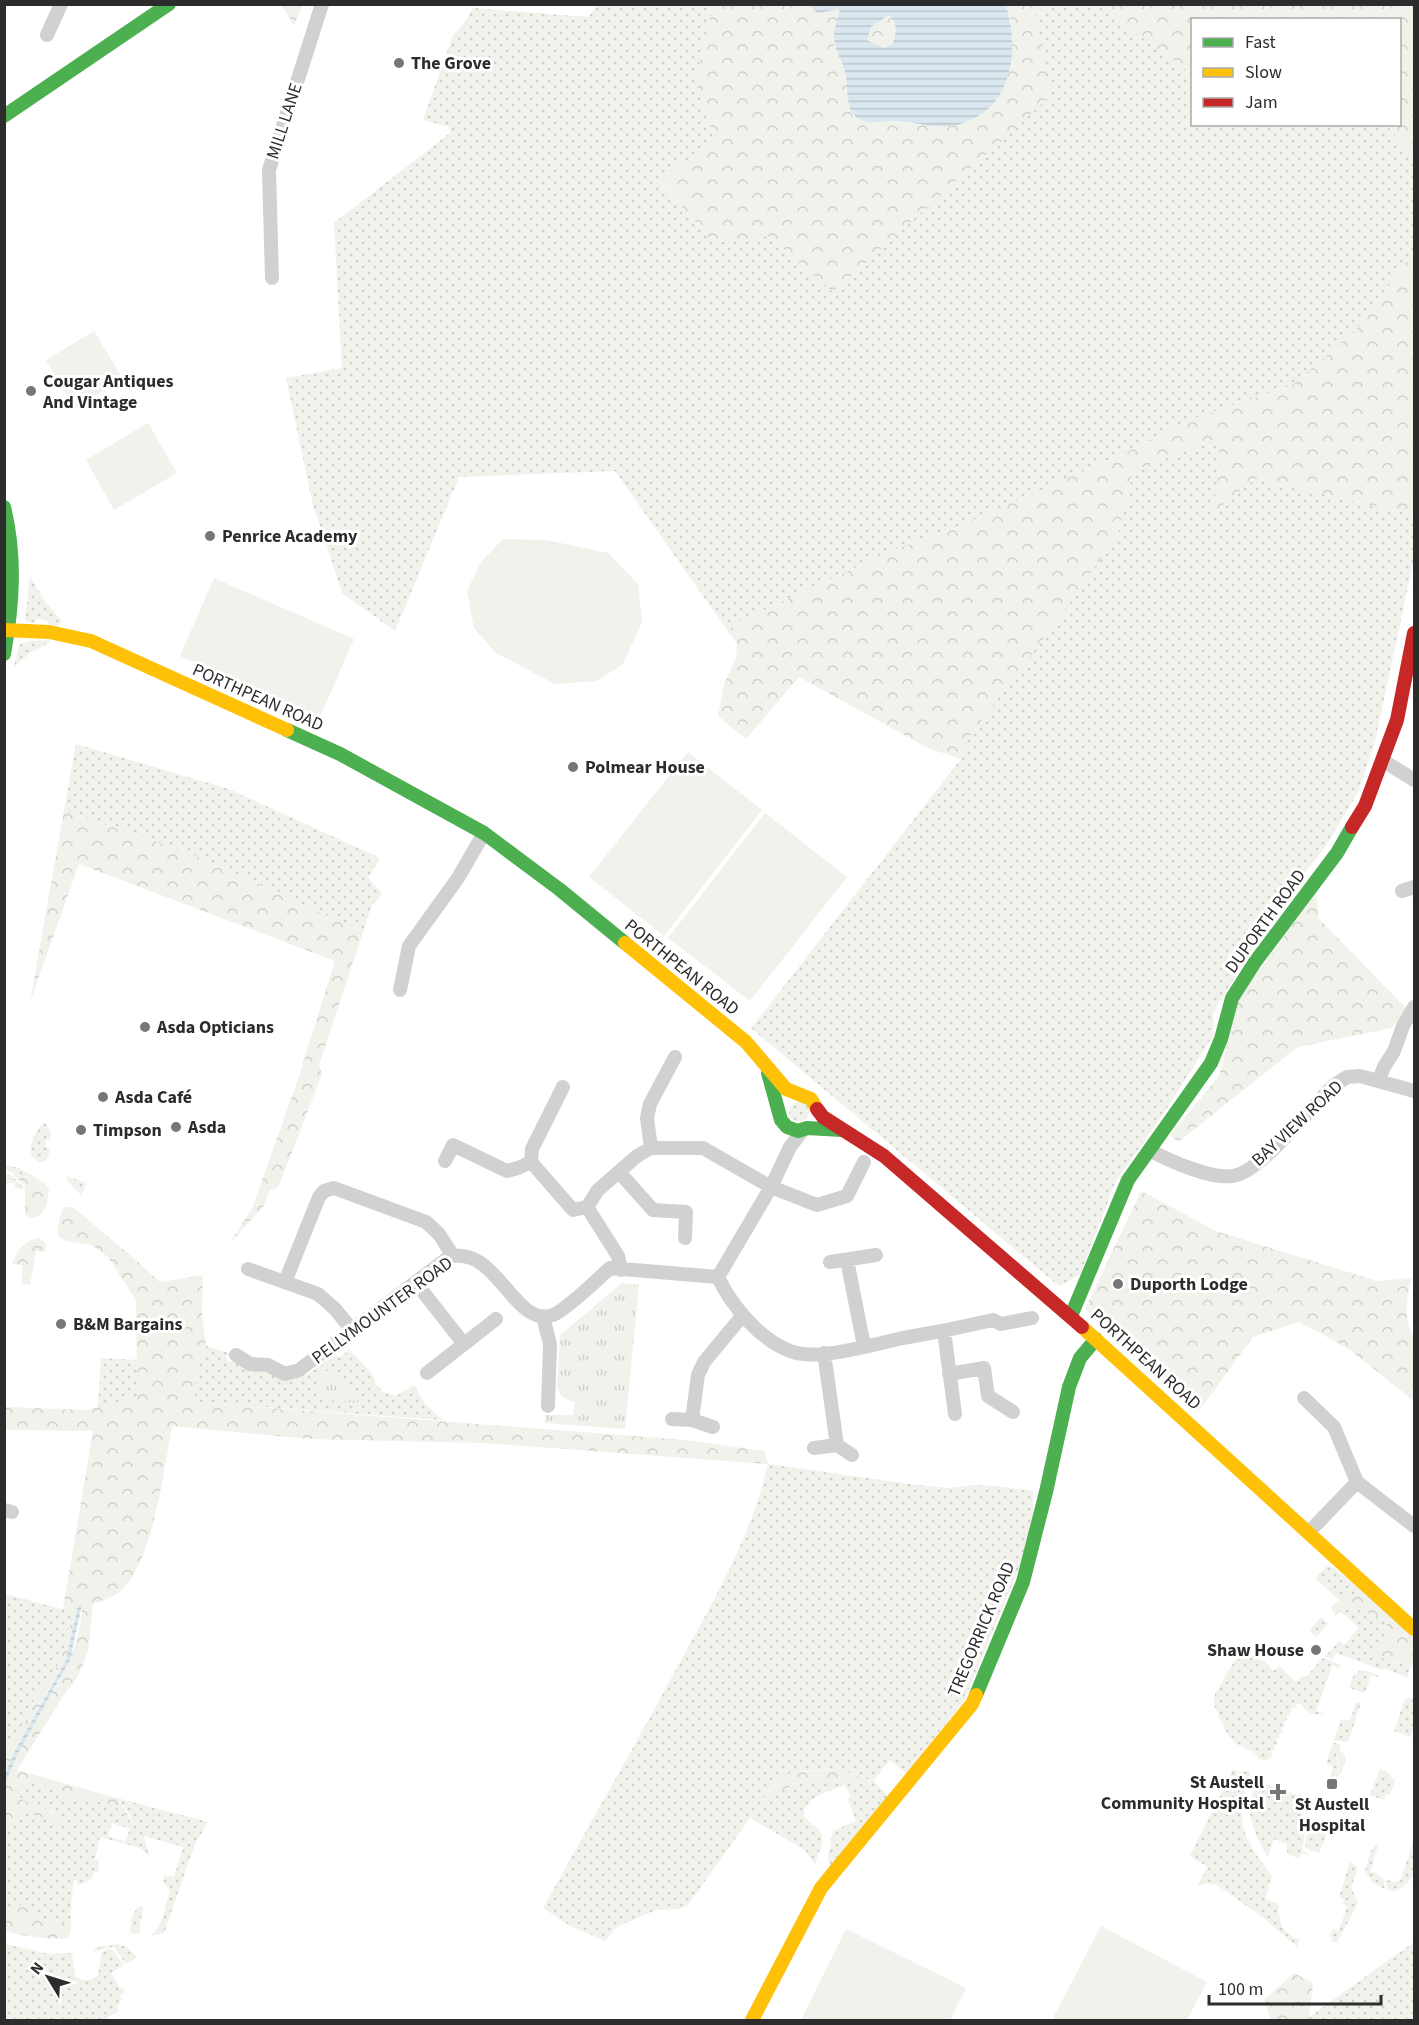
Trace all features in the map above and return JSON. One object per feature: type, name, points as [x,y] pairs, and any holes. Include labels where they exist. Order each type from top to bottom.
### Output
[{"type":"main road","points":[[4,116],[169,4]]},
{"type":"main road","points":[[4,507],[11,555],[4,654]]},
{"type":"main road","name":"PORTHPEAN ROAD","points":[[7,630],[49,632],[91,641],[340,754],[484,833],[559,890],[746,1042],[786,1089],[810,1099],[823,1117],[884,1156],[1071,1316],[1414,1629]]},
{"type":"main road","name":"DUPORTH ROAD","points":[[1071,1316],[1128,1180],[1211,1063],[1221,1039],[1232,998],[1255,962],[1337,853],[1365,806],[1384,761],[1411,678],[1414,633]]},
{"type":"main road","name":"PORTHPEAN ROAD","points":[[766,1067],[782,1120],[792,1130],[842,1130]]},
{"type":"main road","points":[[782,1120],[780,1110],[785,1099],[801,1094]]},
{"type":"main road","points":[[805,1129],[815,1119],[815,1106]]},
{"type":"main road","name":"TREGORRICK ROAD","points":[[752,2020],[821,1888],[972,1704],[1023,1582],[1069,1387],[1080,1358],[1096,1339]]},
{"type":"street","points":[[47,35],[61,4]]},
{"type":"street","name":"MILL LANE","points":[[272,278],[269,170],[322,4]]},
{"type":"street","points":[[1384,761],[1414,780]]},
{"type":"street","points":[[400,990],[410,946],[458,878],[484,833]]},
{"type":"street","points":[[1379,1080],[1414,1007]]},
{"type":"street","points":[[651,1148],[648,1118],[650,1104],[675,1057]]},
{"type":"street","name":"BAY VIEW ROAD","points":[[1149,1150],[1168,1161],[1222,1176],[1239,1175],[1263,1159],[1333,1086],[1347,1077],[1360,1076],[1414,1091]]},
{"type":"street","points":[[563,1087],[532,1149],[531,1162],[573,1210],[587,1207],[598,1191],[637,1156],[651,1148],[703,1148],[771,1187],[817,1205],[847,1196],[864,1162]]},
{"type":"street","points":[[782,1120],[785,1158]]},
{"type":"street","points":[[718,1277],[771,1187],[785,1158],[805,1129]]},
{"type":"street","points":[[445,1161],[453,1145],[507,1171],[531,1162]]},
{"type":"street","points":[[619,1172],[653,1210],[687,1212],[685,1238]]},
{"type":"street","points":[[285,1282],[316,1203],[324,1191],[334,1188],[426,1222],[439,1234],[453,1256]]},
{"type":"street","points":[[587,1207],[618,1256],[621,1270]]},
{"type":"street","points":[[830,1262],[876,1255]]},
{"type":"street","name":"PELLYMOUNTER ROAD","points":[[236,1355],[250,1364],[264,1364],[285,1374],[293,1373],[453,1256],[465,1256],[485,1266],[525,1308],[534,1315],[543,1317]]},
{"type":"street","points":[[847,1260],[864,1347]]},
{"type":"street","points":[[548,1406],[550,1344],[543,1317],[557,1313],[610,1268],[718,1277]]},
{"type":"street","points":[[248,1269],[318,1294],[335,1309],[353,1331]]},
{"type":"street","points":[[718,1277],[726,1294],[743,1315],[769,1339],[789,1351],[804,1354],[864,1347],[993,1320],[1001,1324],[1032,1318]]},
{"type":"street","points":[[416,1283],[464,1344]]},
{"type":"street","points":[[692,1420],[701,1368],[743,1315]]},
{"type":"street","points":[[427,1372],[496,1319]]},
{"type":"street","points":[[944,1331],[955,1414]]},
{"type":"street","points":[[824,1353],[837,1445]]},
{"type":"street","points":[[949,1374],[984,1368],[988,1396],[1013,1412]]},
{"type":"street","points":[[1304,1398],[1334,1427],[1357,1482],[1414,1526]]},
{"type":"street","points":[[672,1419],[692,1420],[713,1427]]},
{"type":"street","points":[[814,1449],[837,1445],[852,1455]]},
{"type":"street","points":[[1309,1532],[1357,1482]]},
{"type":"green space","points":[[281,5],[303,5],[294,25]]},
{"type":"green space","points":[[598,5],[719,5],[711,14],[697,76],[714,142],[658,180],[714,243],[768,236],[833,291],[1035,11],[1053,5],[1098,5],[1191,73],[1191,126],[1388,126],[1413,157],[1414,162],[1413,255],[1359,327],[1293,385],[1186,421],[1138,447],[956,528],[891,551],[741,621],[727,630],[615,471],[459,477],[395,631],[342,593],[313,505],[286,378],[342,368],[334,223],[450,133],[449,127],[423,120],[453,35],[464,24],[473,8],[588,17]]},
{"type":"green space","points":[[719,5],[812,5],[811,9],[840,9],[834,45],[846,74],[850,105],[877,123],[892,121],[922,125],[1011,23],[1006,5],[1053,5],[1035,12],[1051,96],[833,292],[768,236],[714,243],[658,179],[714,142],[697,76],[711,14]]},
{"type":"green space","points":[[1098,5],[1414,5],[1414,162],[1413,157],[1388,126],[1401,126],[1401,18],[1191,18],[1191,73]]},
{"type":"green space","points":[[886,16],[890,16],[896,29],[893,44],[883,48],[867,40],[871,27]]},
{"type":"green space","points":[[1414,251],[1414,515],[1255,479],[1212,514],[1222,456],[1212,440],[1133,471],[1118,533],[1074,598],[967,740],[961,759],[928,748],[799,677],[746,739],[718,716],[724,684],[736,658],[737,644],[727,630],[741,621],[891,551],[956,528],[1138,447],[1186,421],[1293,385],[1359,327]]},
{"type":"green space","points":[[94,331],[123,379],[75,408],[46,360]]},
{"type":"green space","points":[[148,423],[177,473],[114,510],[86,460]]},
{"type":"green space","points":[[1213,440],[1222,456],[1213,513],[1255,479],[1414,515],[1414,558],[1375,742],[1358,792],[1325,847],[1273,914],[1213,1013],[1214,1034],[1166,1110],[1116,1181],[1080,1275],[1059,1286],[751,1028],[961,759],[967,740],[1118,533],[1133,471]]},
{"type":"green space","points":[[503,539],[546,540],[608,553],[638,584],[642,622],[623,664],[597,681],[555,684],[496,653],[474,628],[467,591],[481,562]]},
{"type":"green space","points":[[30,576],[44,600],[62,621],[58,627],[51,626],[46,620],[37,619],[32,624],[25,620]]},
{"type":"green space","points":[[214,578],[354,639],[320,717],[180,656]]},
{"type":"green space","points":[[50,640],[49,643],[31,652],[14,667],[19,645],[30,641]]},
{"type":"green space","points":[[76,744],[229,789],[380,858],[368,878],[382,894],[371,907],[363,932],[190,853],[64,811]]},
{"type":"green space","points":[[688,752],[762,810],[664,936],[589,877]]},
{"type":"green space","points":[[64,811],[190,853],[363,932],[319,1065],[322,1074],[278,1188],[270,1190],[263,1207],[229,1244],[252,1209],[298,1079],[335,961],[79,864],[30,1002]]},
{"type":"green space","points":[[765,813],[847,877],[750,1001],[668,938]]},
{"type":"green space","points":[[1316,893],[1319,919],[1406,1008],[1392,1028],[1298,1047],[1178,1142],[1170,1135],[1219,1076],[1239,997]]},
{"type":"green space","points":[[795,1102],[803,1102],[809,1108],[809,1116],[803,1122],[795,1122],[789,1116],[789,1108]]},
{"type":"green space","points":[[45,1123],[50,1131],[51,1140],[47,1139],[45,1146],[50,1150],[47,1159],[40,1163],[32,1156],[31,1148],[36,1133]]},
{"type":"green space","points":[[4,1165],[19,1168],[37,1178],[15,1175]]},
{"type":"green space","points":[[4,1173],[11,1175],[25,1189],[15,1188],[15,1183],[6,1183],[6,1188]]},
{"type":"green space","points":[[13,1175],[38,1179],[49,1188],[47,1203],[40,1215],[30,1218],[25,1214],[25,1185]]},
{"type":"green space","points":[[66,1176],[86,1183],[82,1196],[68,1182]]},
{"type":"green space","points":[[1141,1191],[1216,1231],[1377,1281],[1412,1278],[1407,1316],[1414,1336],[1414,1401],[1349,1349],[1299,1322],[1253,1337],[1198,1412],[1085,1309]]},
{"type":"green space","points":[[63,1207],[73,1207],[160,1282],[203,1275],[202,1315],[206,1346],[196,1373],[194,1402],[686,1440],[764,1451],[768,1464],[484,1443],[310,1439],[172,1426],[154,1518],[138,1565],[128,1583],[115,1595],[93,1604],[88,1652],[78,1676],[17,1770],[117,1798],[134,1824],[114,1805],[73,1797],[70,1807],[66,1806],[51,1788],[28,1781],[15,1790],[19,1796],[29,1803],[54,1813],[59,1817],[59,1823],[19,1810],[5,1832],[3,1799],[5,1781],[14,1759],[62,1674],[79,1630],[82,1606],[78,1607],[66,1660],[7,1769],[5,1768],[7,1747],[31,1712],[34,1698],[55,1671],[66,1642],[73,1609],[63,1609],[93,1431],[5,1430],[5,1407],[85,1410],[137,1399],[136,1300],[108,1257],[92,1245],[65,1241],[58,1235]]},
{"type":"green space","points":[[40,1238],[46,1244],[45,1252],[36,1251],[30,1285],[22,1284],[22,1265],[12,1264],[19,1250],[26,1243]]},
{"type":"green space","points":[[622,1283],[639,1285],[625,1429],[545,1423],[546,1415],[573,1415],[575,1402],[563,1396],[557,1385],[560,1335]]},
{"type":"green space","points":[[206,1346],[232,1354],[226,1356],[227,1361],[307,1375],[334,1353],[339,1358],[349,1350],[370,1371],[375,1380],[374,1384],[380,1387],[381,1391],[396,1396],[414,1385],[425,1404],[443,1420],[194,1402],[196,1373]]},
{"type":"green space","points":[[101,1358],[137,1360],[137,1399],[98,1407]]},
{"type":"green space","points":[[321,1370],[342,1377],[350,1384],[358,1393],[357,1403],[316,1399]]},
{"type":"green space","points":[[768,1464],[916,1485],[950,1488],[976,1485],[1033,1491],[1033,1516],[1026,1551],[964,1701],[906,1773],[890,1760],[873,1781],[888,1796],[830,1866],[828,1859],[833,1831],[856,1821],[848,1799],[851,1797],[845,1785],[813,1799],[805,1809],[804,1816],[821,1833],[822,1837],[816,1866],[805,1850],[750,1818],[688,1905],[680,1909],[656,1910],[617,1927],[605,1941],[569,1925],[543,1908],[646,1725],[731,1567],[761,1490]],"holes":[[[838,1769],[872,1781],[867,1785],[836,1779],[793,1784],[758,1808],[774,1785],[790,1774]]]},
{"type":"green space","points":[[1331,1566],[1365,1591],[1338,1599],[1315,1578],[1326,1567]]},
{"type":"green space","points":[[1365,1591],[1414,1637],[1414,1669],[1411,1666],[1373,1656],[1372,1647],[1384,1636],[1387,1620],[1345,1607],[1335,1616],[1331,1607],[1342,1597]]},
{"type":"green space","points":[[5,1594],[62,1609],[73,1609],[66,1642],[55,1671],[34,1698],[31,1712],[7,1747],[5,1757]]},
{"type":"green space","points":[[1345,1607],[1387,1620],[1384,1636],[1372,1647],[1396,1663],[1411,1666],[1407,1678],[1336,1653],[1333,1659],[1325,1657],[1339,1641],[1344,1645],[1359,1628],[1340,1611]]},
{"type":"green space","points":[[1321,1617],[1328,1624],[1316,1637],[1309,1631]]},
{"type":"green space","points":[[1241,1650],[1265,1662],[1274,1671],[1279,1666],[1296,1682],[1302,1676],[1305,1678],[1323,1658],[1339,1664],[1340,1668],[1332,1666],[1316,1711],[1324,1714],[1313,1714],[1300,1704],[1295,1704],[1297,1708],[1292,1707],[1290,1715],[1286,1716],[1287,1720],[1283,1722],[1285,1726],[1281,1728],[1283,1733],[1279,1734],[1280,1738],[1276,1739],[1278,1744],[1274,1745],[1275,1749],[1271,1751],[1273,1756],[1266,1761],[1235,1743],[1227,1734],[1214,1705],[1215,1694]]},
{"type":"green space","points":[[1362,1670],[1379,1675],[1378,1677],[1371,1675],[1365,1693],[1349,1688],[1354,1674]]},
{"type":"green space","points":[[1414,1696],[1414,1726],[1411,1737],[1394,1731],[1405,1699]]},
{"type":"green space","points":[[1356,1702],[1361,1703],[1348,1742],[1334,1740],[1341,1719],[1350,1721]]},
{"type":"green space","points":[[1333,1742],[1340,1745],[1340,1752],[1336,1753],[1339,1777],[1334,1778],[1330,1777],[1333,1767],[1326,1763]]},
{"type":"green space","points":[[1336,1753],[1344,1753],[1346,1761],[1340,1775]]},
{"type":"green space","points":[[838,1769],[872,1781],[867,1785],[836,1779],[793,1784],[756,1810],[780,1778],[790,1773]]},
{"type":"green space","points":[[1233,1769],[1240,1772],[1250,1771],[1243,1799],[1242,1822],[1253,1849],[1272,1876],[1265,1899],[1279,1904],[1282,1926],[1289,1934],[1299,1939],[1297,1947],[1265,1919],[1217,1885],[1208,1883],[1197,1886],[1208,1867],[1190,1856]]},
{"type":"green space","points":[[1380,1769],[1386,1771],[1395,1781],[1390,1795],[1386,1794],[1384,1800],[1370,1795]]},
{"type":"green space","points":[[28,1781],[41,1784],[55,1791],[66,1806],[70,1807],[73,1797],[114,1805],[132,1823],[129,1813],[117,1798],[208,1822],[195,1844],[164,1933],[150,1936],[161,1921],[170,1891],[163,1882],[164,1875],[174,1877],[183,1847],[144,1836],[149,1856],[140,1848],[100,1837],[95,1860],[98,1859],[99,1873],[94,1872],[92,1879],[77,1886],[77,1880],[74,1880],[71,1928],[55,1920],[36,1920],[6,1915],[5,1832],[19,1810],[58,1823],[53,1811],[26,1802],[15,1790]],"holes":[[[112,1823],[130,1829],[125,1842],[108,1836]]]},
{"type":"green space","points":[[1258,1784],[1265,1784],[1300,1796],[1306,1804],[1301,1805],[1302,1820],[1306,1820],[1307,1824],[1302,1850],[1311,1855],[1301,1853],[1299,1858],[1287,1854],[1287,1844],[1274,1839],[1268,1857],[1251,1821],[1250,1802]]},
{"type":"green space","points":[[1308,1825],[1328,1831],[1319,1853],[1305,1848]]},
{"type":"green space","points":[[1413,1843],[1414,1875],[1399,1890],[1388,1890],[1385,1879],[1393,1882],[1400,1881]]},
{"type":"green space","points":[[1375,1845],[1378,1846],[1370,1871],[1383,1878],[1385,1889],[1372,1882],[1365,1870]]},
{"type":"green space","points":[[1350,1862],[1358,1868],[1351,1887],[1359,1901],[1337,1943],[1331,1941],[1330,1936],[1333,1929],[1339,1931],[1347,1907],[1343,1904],[1344,1899],[1339,1897]]},
{"type":"green space","points":[[22,1904],[34,1908],[36,1920],[55,1920],[71,1928],[69,1938],[37,1938],[5,1931],[5,1913],[9,1916],[14,1908]]},
{"type":"green space","points":[[138,1907],[143,1907],[139,1934],[130,1933],[132,1916]]},
{"type":"green space","points":[[1101,1926],[1207,1982],[1187,2020],[1052,2020]]},
{"type":"green space","points":[[846,1929],[966,1988],[950,2020],[801,2020]]},
{"type":"green space","points":[[1414,1942],[1414,2020],[1308,2020],[1309,2017]]},
{"type":"green space","points":[[5,1944],[49,1954],[72,1953],[75,1976],[82,1980],[91,1980],[98,1975],[102,1952],[112,1949],[124,1965],[111,1973],[125,1992],[120,1995],[122,1999],[117,2007],[119,2011],[107,2020],[5,2020]]},
{"type":"green space","points":[[117,1944],[127,1947],[137,1957],[126,1964],[114,1947],[92,1951],[98,1947]]},
{"type":"green space","points":[[1294,1973],[1313,1983],[1309,2020],[1271,2020],[1264,2000]]},
{"type":"shaded area","points":[[812,4],[1006,5],[1010,20],[1012,54],[1004,86],[996,100],[985,111],[955,126],[894,121],[873,122],[858,119],[851,111],[846,75],[834,41],[840,9],[818,13],[811,8]],"holes":[[[890,16],[895,26],[893,44],[883,48],[867,40],[871,27]]]},
{"type":"shaded area","points":[[82,1605],[70,1660],[18,1753],[5,1783],[5,1774],[15,1751],[66,1660],[78,1606]]},
{"type":"traffic: fast","points":[[4,116],[169,4]]},
{"type":"traffic: fast","points":[[4,507],[12,562],[4,654]]},
{"type":"traffic: fast","points":[[287,730],[340,754],[484,833],[559,889],[625,943]]},
{"type":"traffic: fast","points":[[1071,1316],[1128,1180],[1211,1063],[1221,1039],[1232,998],[1255,962],[1337,853],[1352,827]]},
{"type":"traffic: fast","points":[[768,1073],[781,1120],[787,1127],[798,1131],[807,1128],[842,1130]]},
{"type":"traffic: fast","points":[[976,1695],[1023,1582],[1069,1387],[1080,1358],[1096,1339]]},
{"type":"traffic: slow","points":[[4,630],[49,632],[91,641],[287,730]]},
{"type":"traffic: slow","points":[[625,943],[746,1042],[786,1089],[811,1099],[817,1109]]},
{"type":"traffic: slow","points":[[1082,1327],[1414,1629]]},
{"type":"traffic: slow","points":[[752,2020],[821,1888],[972,1704],[976,1695]]},
{"type":"traffic: jam","points":[[1352,827],[1365,806],[1397,720],[1414,633]]},
{"type":"traffic: jam","points":[[817,1109],[823,1117],[884,1156],[1082,1327]]},
{"type":"place","name":"The Grove","points":[[399,63]]},
{"type":"place","name":"Cougar Antiques And Vintage","points":[[31,391]]},
{"type":"place","name":"Penrice Academy","points":[[210,536]]},
{"type":"place","name":"Polmear House","points":[[573,767]]},
{"type":"place","name":"Asda Opticians","points":[[145,1027]]},
{"type":"place","name":"Asda Café","points":[[103,1097]]},
{"type":"place","name":"Asda","points":[[176,1127]]},
{"type":"place","name":"Timpson","points":[[81,1130]]},
{"type":"place","name":"Duporth Lodge","points":[[1118,1284]]},
{"type":"place","name":"B&M Bargains","points":[[61,1324]]},
{"type":"place","name":"Shaw House","points":[[1316,1650]]},
{"type":"place","name":"St Austell Hospital","points":[[1332,1784]]},
{"type":"place","name":"St Austell Community Hospital","points":[[1278,1792]]}]
